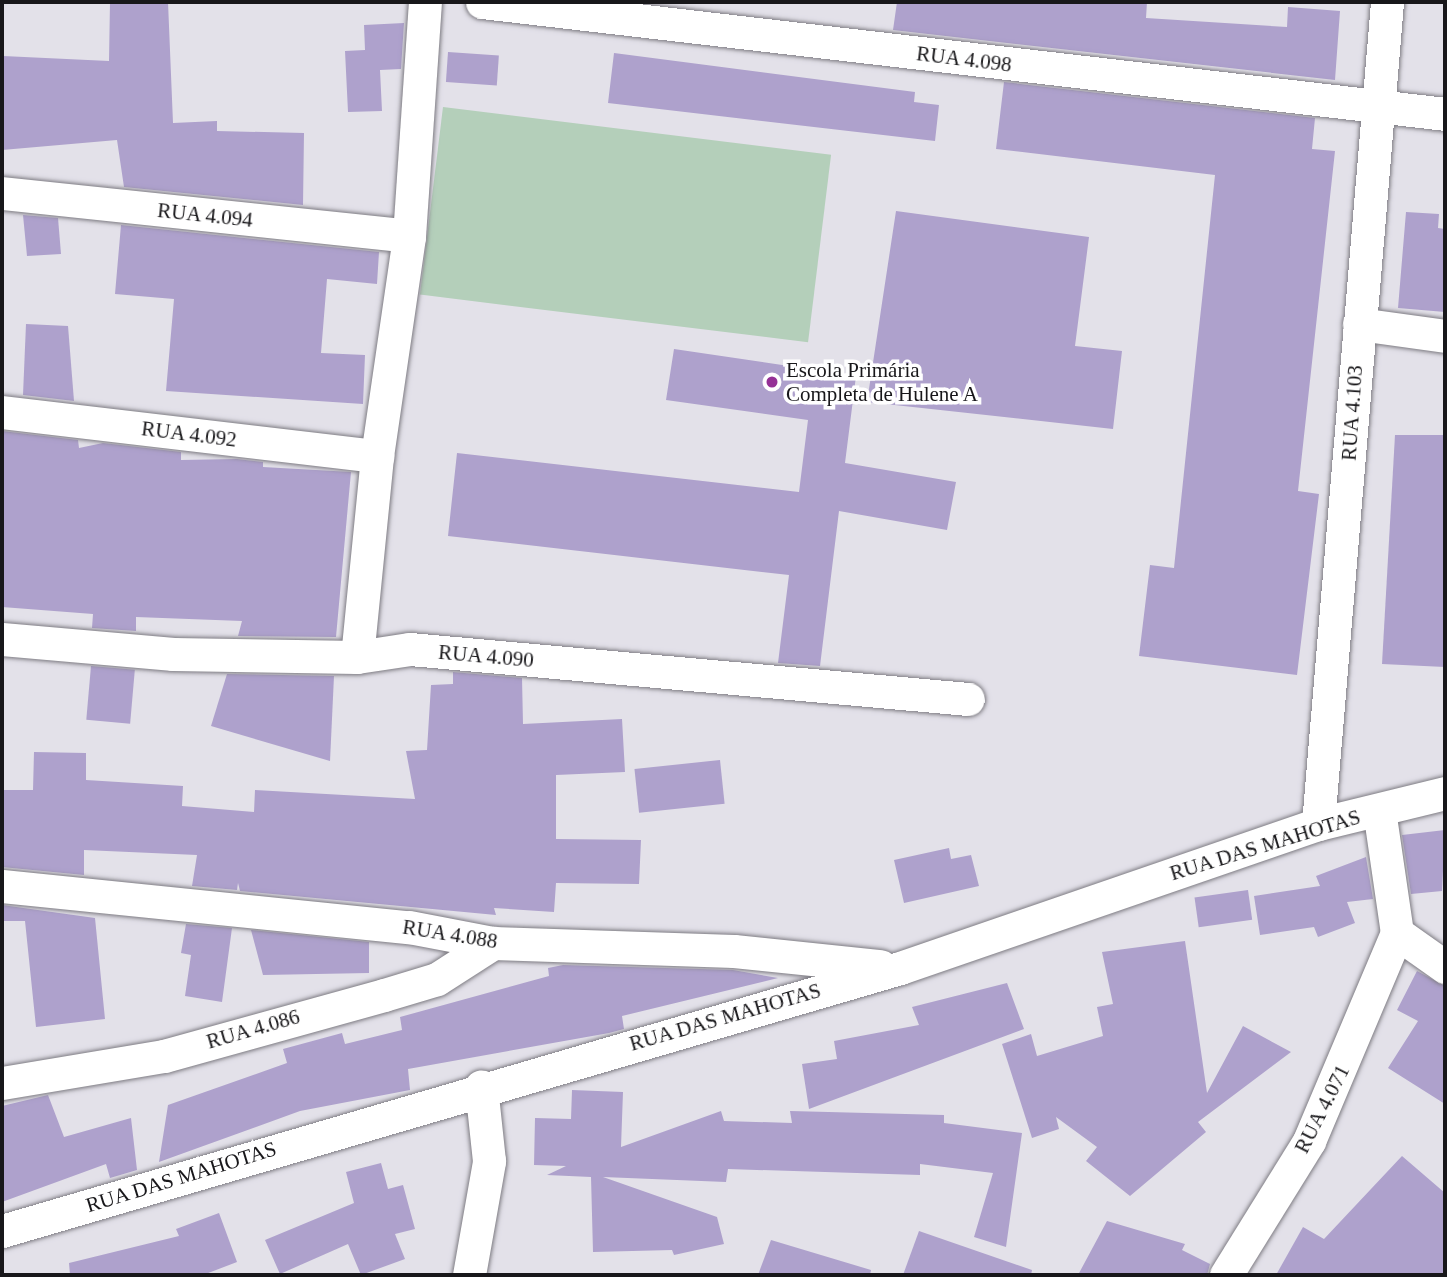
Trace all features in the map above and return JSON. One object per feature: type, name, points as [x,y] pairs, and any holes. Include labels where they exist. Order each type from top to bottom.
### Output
[{"type":"street","points":[[357,657],[377,456],[409,236],[425,2]]},
{"type":"street","name":"RUA 4.098","points":[[482,2],[1445,114]]},
{"type":"street","name":"RUA 4.103","points":[[1318,824],[1376,107],[1387,2]]},
{"type":"street","name":"RUA 4.094","points":[[2,193],[409,236]]},
{"type":"street","points":[[1359,324],[1445,336]]},
{"type":"street","name":"RUA 4.092","points":[[2,412],[377,456]]},
{"type":"street","name":"RUA 4.090","points":[[2,639],[173,654],[357,657],[424,650],[968,699]]},
{"type":"street","name":"RUA DAS MAHOTAS","points":[[2,1231],[481,1086],[900,968],[1318,824],[1445,793]]},
{"type":"street","points":[[1379,810],[1397,933],[1445,967]]},
{"type":"street","name":"RUA 4.088","points":[[2,887],[409,927],[493,943],[734,951],[900,968]]},
{"type":"street","name":"RUA 4.071","points":[[1226,1275],[1309,1141],[1397,933]]},
{"type":"street","name":"RUA 4.086","points":[[2,1083],[164,1056],[384,995],[437,979],[493,943]]},
{"type":"street","points":[[469,1275],[489,1161],[481,1086]]},
{"type":"green space","points":[[443,107],[831,155],[808,342],[420,295]]},
{"type":"building","points":[[110,2],[168,2],[173,123],[217,121],[217,131],[304,133],[303,205],[124,187],[117,140],[2,150],[3,56],[109,61]]},
{"type":"building","points":[[897,2],[1147,2],[1146,18],[1287,27],[1288,7],[1340,11],[1335,80],[893,30]]},
{"type":"building","points":[[404,23],[401,69],[380,70],[382,111],[348,112],[345,51],[365,50],[364,25]]},
{"type":"building","points":[[448,52],[499,56],[497,85],[446,82]]},
{"type":"building","points":[[614,53],[915,92],[914,102],[939,105],[935,141],[608,103]]},
{"type":"building","points":[[1004,82],[1315,118],[1312,149],[1335,151],[1298,491],[1319,494],[1297,675],[1139,656],[1150,565],[1174,568],[1215,175],[996,149]]},
{"type":"building","points":[[896,211],[1089,237],[1075,346],[1122,351],[1113,429],[867,402]]},
{"type":"building","points":[[1406,212],[1439,214],[1438,228],[1445,229],[1445,312],[1398,308]]},
{"type":"building","points":[[23,215],[58,218],[61,254],[27,256]]},
{"type":"building","points":[[121,225],[379,252],[377,284],[327,279],[321,353],[365,355],[363,404],[166,391],[174,299],[115,294]]},
{"type":"building","points":[[26,324],[68,326],[74,401],[23,395]]},
{"type":"building","points":[[674,349],[856,376],[845,463],[956,482],[947,530],[839,511],[820,666],[778,663],[789,575],[448,536],[457,453],[799,492],[808,420],[666,400]]},
{"type":"building","points":[[2,431],[78,440],[79,448],[103,443],[181,452],[181,460],[237,459],[263,462],[263,467],[351,472],[336,637],[238,636],[242,621],[136,617],[136,631],[92,628],[93,614],[2,607]]},
{"type":"building","points":[[1395,435],[1445,435],[1445,667],[1382,664]]},
{"type":"building","points":[[91,666],[135,670],[130,724],[86,720]]},
{"type":"building","points":[[453,672],[522,678],[523,724],[622,719],[625,772],[556,775],[556,839],[641,840],[639,884],[556,883],[554,912],[494,908],[496,915],[240,891],[238,883],[237,890],[192,886],[197,855],[84,850],[84,875],[2,867],[2,790],[33,790],[34,752],[86,753],[86,780],[183,786],[182,806],[254,812],[255,790],[415,799],[406,751],[427,750],[431,685],[453,684]]},
{"type":"building","points":[[227,674],[334,676],[330,761],[211,726]]},
{"type":"building","points":[[720,760],[725,804],[639,813],[634,769]]},
{"type":"building","points":[[1445,830],[1442,891],[1411,894],[1402,835]]},
{"type":"building","points":[[949,848],[951,859],[971,855],[979,886],[904,903],[894,860]]},
{"type":"building","points":[[1366,857],[1373,899],[1347,902],[1355,923],[1318,937],[1314,927],[1260,935],[1254,896],[1320,886],[1316,876]]},
{"type":"building","points":[[1248,890],[1252,920],[1199,927],[1195,898]]},
{"type":"building","points":[[2,905],[95,918],[105,1019],[36,1027],[25,921],[2,921]]},
{"type":"building","points":[[186,924],[232,928],[222,1002],[185,996],[191,955],[181,953]]},
{"type":"building","points":[[251,930],[369,942],[369,973],[263,975]]},
{"type":"building","points":[[1185,941],[1207,1093],[1243,1026],[1291,1052],[1198,1122],[1206,1132],[1130,1196],[1086,1161],[1097,1147],[1056,1117],[1059,1129],[1032,1138],[1002,1044],[1031,1034],[1037,1056],[1103,1036],[1097,1007],[1113,1004],[1102,952]]},
{"type":"building","points":[[563,965],[733,970],[778,978],[622,1016],[624,1029],[609,1033],[408,1069],[410,1090],[300,1111],[159,1162],[168,1105],[287,1063],[283,1049],[342,1033],[345,1044],[402,1030],[400,1017],[549,976],[548,968]]},
{"type":"building","points":[[1417,971],[1445,986],[1445,1104],[1388,1068],[1418,1021],[1397,1010]]},
{"type":"building","points":[[1007,983],[1024,1029],[809,1109],[802,1064],[837,1059],[834,1041],[919,1025],[912,1007]]},
{"type":"building","points":[[572,1090],[623,1092],[621,1147],[721,1111],[724,1121],[792,1123],[790,1111],[944,1115],[944,1123],[1022,1133],[1006,1247],[974,1237],[993,1173],[920,1164],[920,1175],[728,1169],[726,1182],[603,1177],[717,1217],[724,1244],[674,1255],[672,1250],[593,1252],[591,1177],[547,1175],[566,1166],[534,1165],[535,1118],[571,1119]]},
{"type":"building","points":[[48,1095],[64,1137],[131,1118],[137,1170],[110,1178],[106,1164],[2,1202],[2,1106]]},
{"type":"building","points":[[1402,1156],[1445,1193],[1445,1275],[1276,1275],[1303,1227],[1324,1239]]},
{"type":"building","points":[[381,1163],[388,1189],[403,1185],[415,1229],[395,1234],[405,1259],[361,1275],[348,1244],[280,1274],[265,1240],[354,1203],[346,1172]]},
{"type":"building","points":[[219,1213],[237,1262],[203,1275],[70,1275],[69,1263],[179,1236],[176,1229]]},
{"type":"building","points":[[1107,1221],[1185,1244],[1182,1250],[1210,1264],[1207,1275],[1078,1275]]},
{"type":"building","points":[[919,1231],[1032,1270],[1031,1275],[903,1275]]},
{"type":"building","points":[[771,1240],[871,1270],[870,1275],[758,1275]]},
{"type":"place","name":"Escola Primária Completa de Hulene A","points":[[772,382]]}]
